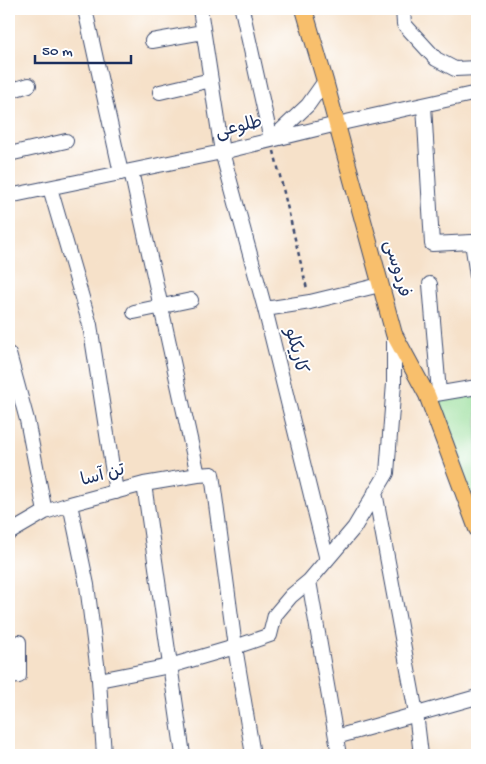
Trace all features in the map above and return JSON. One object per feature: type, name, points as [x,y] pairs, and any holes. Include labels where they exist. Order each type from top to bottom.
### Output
[{"type":"main road","name":"فردوسی","points":[[304,9],[394,334],[433,394],[477,529]]},
{"type":"street","points":[[85,9],[205,474],[253,755]]},
{"type":"street","name":"کاریکلو","points":[[200,9],[222,152],[265,309],[327,560]]},
{"type":"street","points":[[242,9],[271,140]]},
{"type":"street","points":[[403,9],[404,24],[436,59],[455,69],[477,68]]},
{"type":"street","points":[[152,41],[203,32]]},
{"type":"street","points":[[160,92],[211,80]]},
{"type":"street","points":[[271,140],[308,105],[325,80]]},
{"type":"street","points":[[9,91],[29,85]]},
{"type":"street","name":"طلوعی","points":[[9,196],[222,152],[477,93]]},
{"type":"street","points":[[424,105],[432,244],[472,242],[477,276]]},
{"type":"street","points":[[9,154],[66,141]]},
{"type":"street","points":[[50,188],[90,325],[116,492]]},
{"type":"street","points":[[430,284],[433,394],[477,387]]},
{"type":"street","points":[[265,309],[310,302],[380,285]]},
{"type":"street","points":[[134,312],[191,300]]},
{"type":"street","points":[[99,680],[170,666],[270,635],[275,615],[291,596],[309,581],[354,528],[387,473],[394,383],[394,334]]},
{"type":"street","points":[[9,354],[28,420],[45,512]]},
{"type":"street","name":"تن آسا","points":[[9,533],[45,512],[70,504],[144,484],[205,474]]},
{"type":"street","points":[[144,484],[183,755]]},
{"type":"street","points":[[375,492],[422,755]]},
{"type":"street","points":[[70,504],[87,585],[99,680],[104,755]]},
{"type":"street","points":[[309,581],[339,755]]},
{"type":"street","points":[[9,677],[19,676],[19,642]]},
{"type":"street","points":[[336,737],[477,696]]},
{"type":"path","points":[[271,140],[310,302]]},
{"type":"green space","points":[[477,395],[477,513],[434,401]]}]
